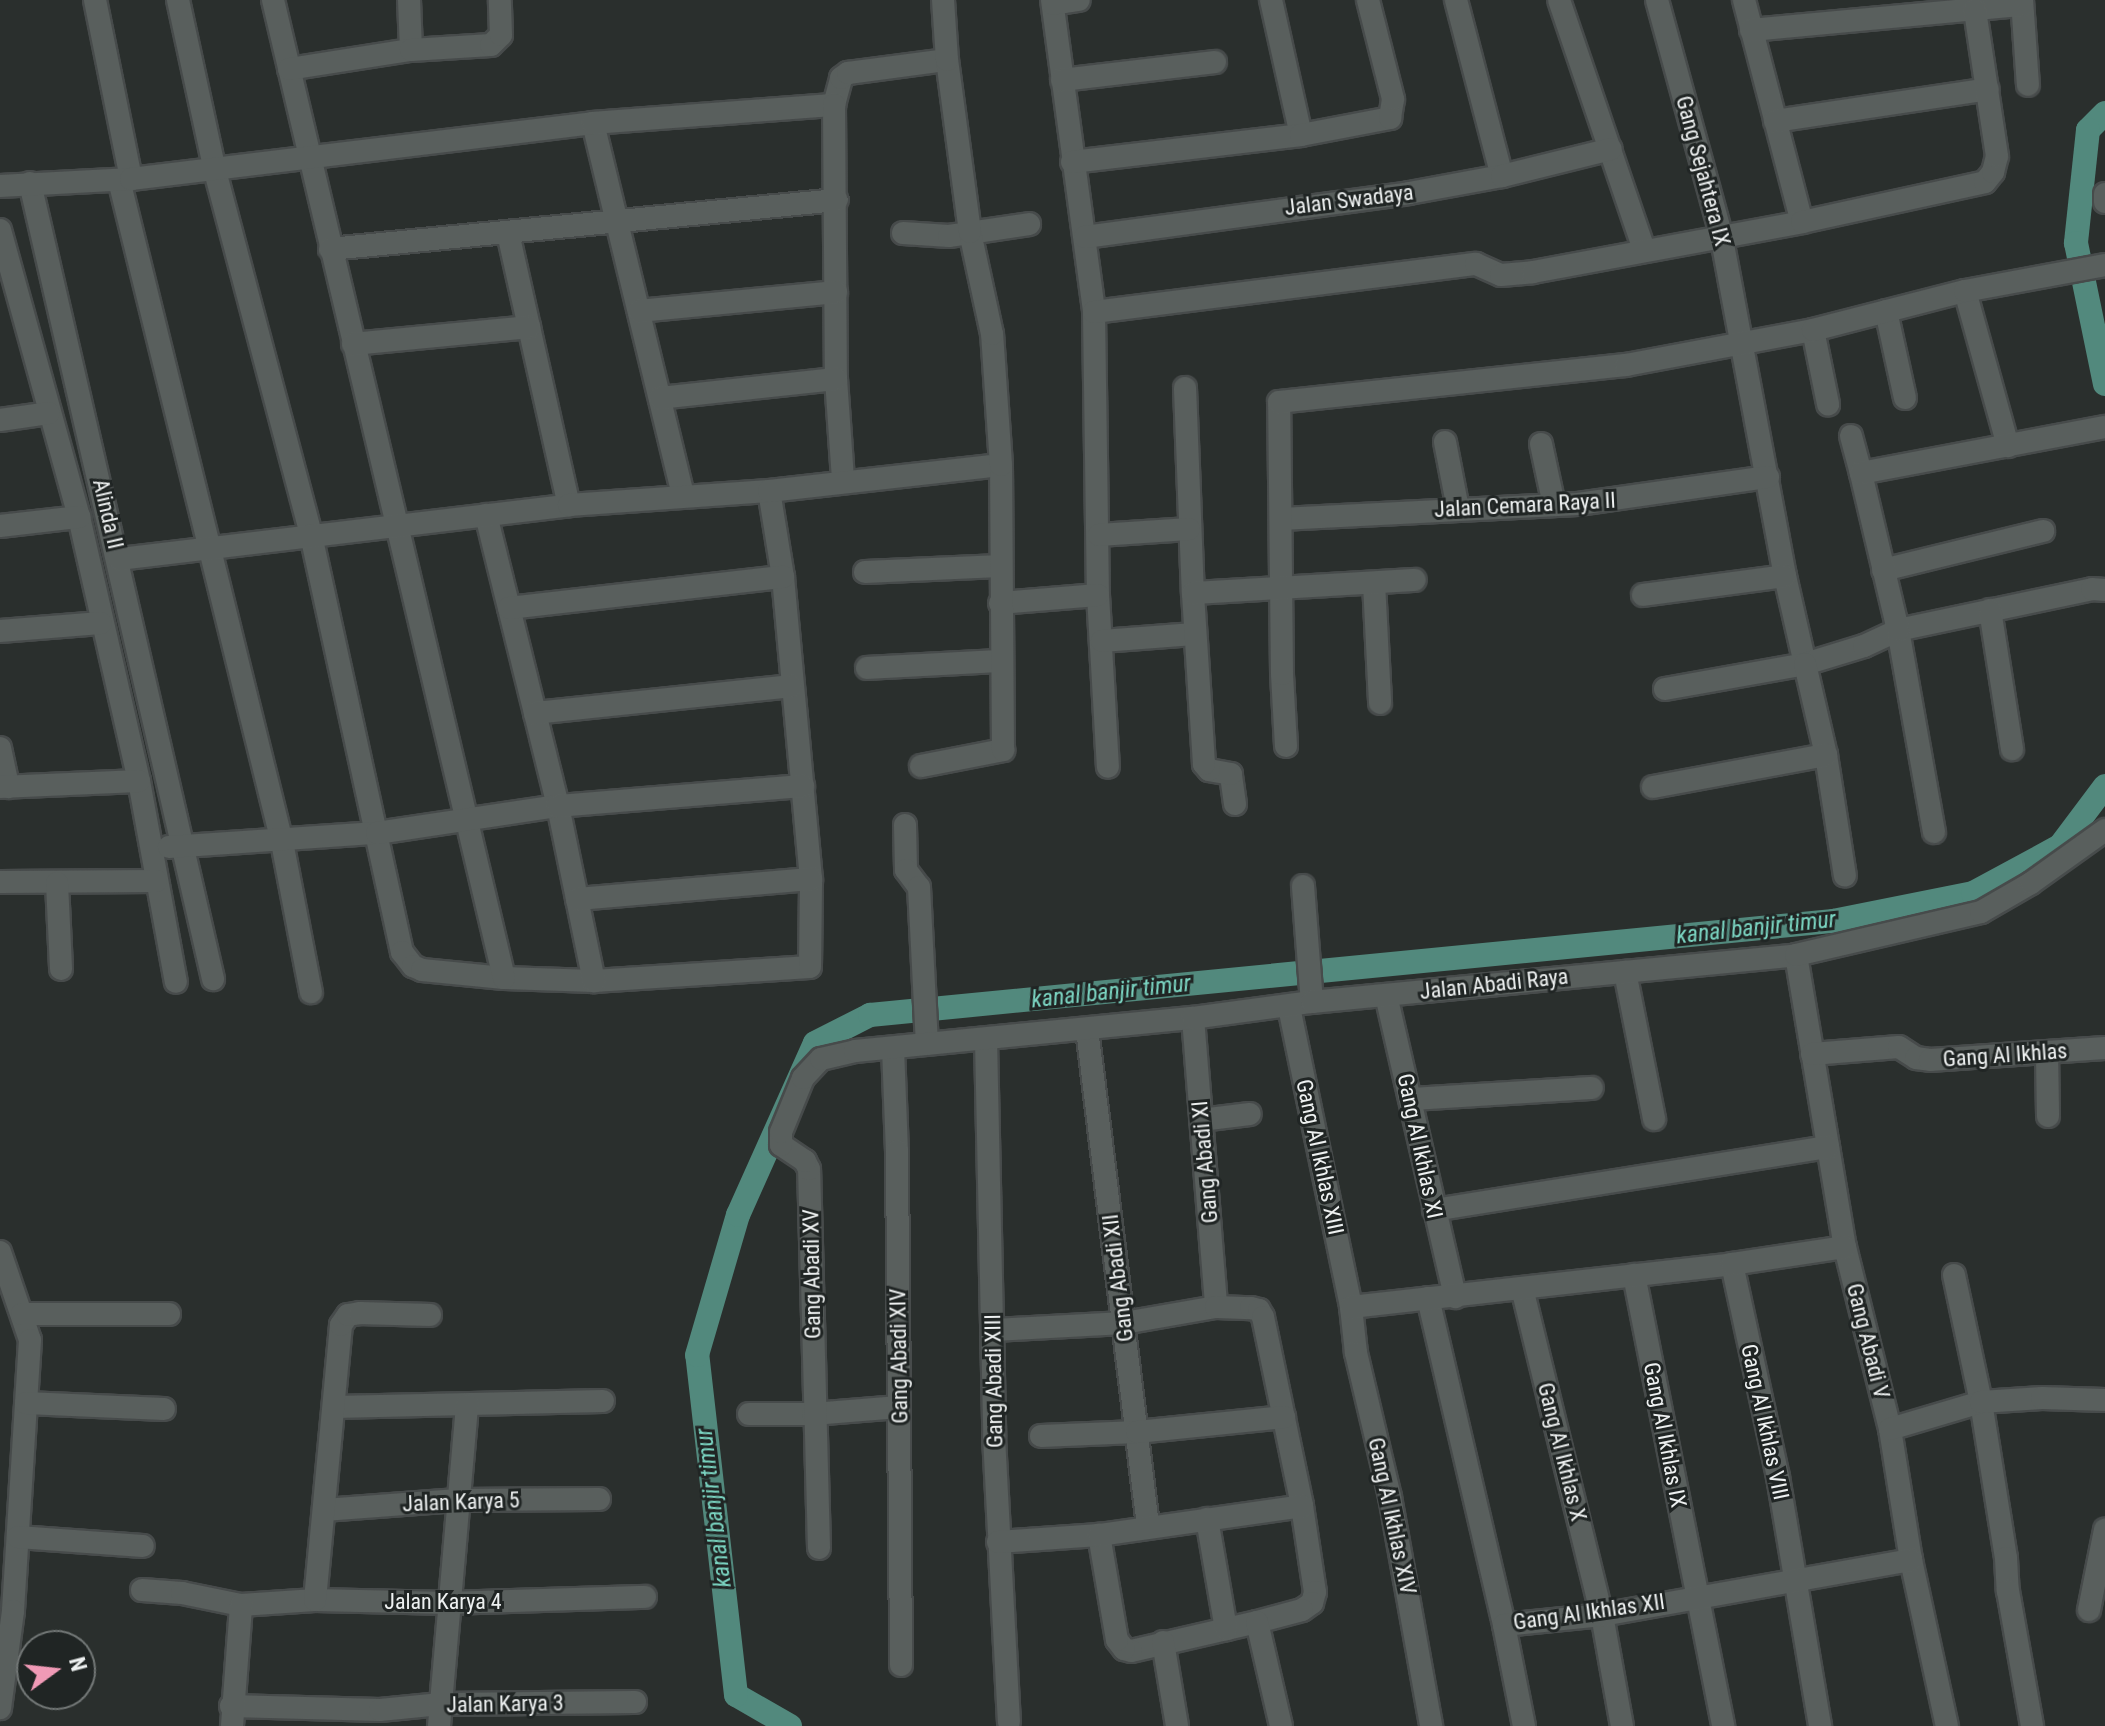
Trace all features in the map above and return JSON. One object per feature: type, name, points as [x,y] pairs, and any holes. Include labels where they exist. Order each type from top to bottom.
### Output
[{"type":"street","points":[[95,0],[125,180],[208,550],[282,842],[311,992]]},
{"type":"street","points":[[178,0],[215,171],[311,535],[402,952],[407,960],[422,970],[504,978],[594,981],[810,967],[811,879],[803,786],[791,686],[783,577],[769,491]]},
{"type":"street","points":[[273,0],[504,978]]},
{"type":"street","points":[[409,0],[411,50]]},
{"type":"street","points":[[289,69],[411,50],[491,45],[499,41],[500,0]]},
{"type":"street","points":[[921,766],[1003,750],[1001,465],[992,334],[970,232],[947,60],[943,0]]},
{"type":"street","points":[[1079,0],[1053,2],[1094,312],[1098,595],[1108,767]]},
{"type":"street","points":[[1271,0],[1301,135]]},
{"type":"street","points":[[1072,162],[1301,135],[1390,118],[1393,99],[1368,0]]},
{"type":"street","points":[[1456,0],[1502,176]]},
{"type":"street","points":[[1559,0],[1644,250]]},
{"type":"street","name":"Gang Sejahtera IX","points":[[1657,0],[1721,234],[1785,576],[1826,755],[1845,876]]},
{"type":"street","points":[[1744,0],[1802,222]]},
{"type":"street","points":[[1751,30],[2022,3],[2028,85]]},
{"type":"street","points":[[1094,312],[1476,264],[1501,275],[1533,272],[1721,234],[1802,222],[1985,182],[1993,172],[1997,156],[1975,10]]},
{"type":"street","points":[[843,480],[836,379],[834,105],[841,78],[848,73],[947,60]]},
{"type":"street","points":[[1062,80],[1215,62]]},
{"type":"street","points":[[1775,121],[1988,89]]},
{"type":"street","points":[[1,183],[125,180],[593,123],[834,105]]},
{"type":"street","points":[[593,123],[683,494]]},
{"type":"street","name":"Jalan Swadaya","points":[[1085,237],[1409,193],[1502,176],[1611,149]]},
{"type":"street","name":"Alinda II","points":[[30,183],[119,559],[213,979]]},
{"type":"street","points":[[2105,194],[2105,202]]},
{"type":"street","points":[[330,249],[837,200]]},
{"type":"street","points":[[903,233],[932,237],[1029,224]]},
{"type":"street","points":[[0,230],[10,303],[49,413],[79,517],[139,781],[176,982]]},
{"type":"street","points":[[508,233],[569,505]]},
{"type":"street","points":[[1286,746],[1277,408],[1284,399],[1395,392],[1611,367],[1813,330],[1965,291],[2087,269]]},
{"type":"street","points":[[1965,291],[2008,446]]},
{"type":"street","points":[[639,311],[836,292]]},
{"type":"street","points":[[1886,311],[1905,398]]},
{"type":"street","points":[[353,344],[529,327]]},
{"type":"street","points":[[1813,330],[1828,404]]},
{"type":"street","points":[[660,398],[836,379]]},
{"type":"street","points":[[1185,388],[1194,634],[1204,764],[1209,770],[1231,774],[1235,804]]},
{"type":"street","points":[[0,420],[49,413]]},
{"type":"street","points":[[1861,473],[2101,428]]},
{"type":"street","points":[[1851,436],[1898,630],[1934,832]]},
{"type":"street","points":[[1445,442],[1458,509]]},
{"type":"street","points":[[1541,444],[1554,505]]},
{"type":"street","points":[[119,559],[569,505],[683,494],[769,491],[843,480],[1001,465]]},
{"type":"street","name":"Jalan Cemara Raya II","points":[[1281,519],[1620,500],[1768,477]]},
{"type":"street","points":[[486,515],[558,806],[594,981]]},
{"type":"street","points":[[0,526],[79,517]]},
{"type":"street","points":[[1099,535],[1189,529]]},
{"type":"street","points":[[1883,570],[2043,531]]},
{"type":"street","points":[[865,572],[1000,566]]},
{"type":"street","points":[[1643,595],[1785,576]]},
{"type":"street","points":[[509,608],[783,577]]},
{"type":"street","points":[[1193,593],[1415,580]]},
{"type":"street","points":[[1374,583],[1380,703]]},
{"type":"street","points":[[1665,689],[1805,664],[1864,646],[1898,630],[2105,590]]},
{"type":"street","points":[[1000,603],[1098,595]]},
{"type":"street","points":[[1990,610],[2012,749]]},
{"type":"street","points":[[0,631],[101,623]]},
{"type":"street","points":[[1102,641],[1194,634]]},
{"type":"street","points":[[867,668],[1002,661]]},
{"type":"street","points":[[535,713],[791,686]]},
{"type":"street","points":[[0,748],[4,787],[139,781]]},
{"type":"street","points":[[1653,787],[1826,755]]},
{"type":"street","points":[[152,849],[377,833],[558,806],[803,786]]},
{"type":"street","points":[[905,825],[906,870],[919,887],[926,1036]]},
{"type":"street","name":"Jalan Abadi Raya","points":[[855,1051],[893,1048],[926,1036],[986,1039],[1289,1007],[1311,992],[1386,995],[1796,955],[1981,912],[2031,883],[2105,830]]},
{"type":"street","points":[[577,899],[811,879]]},
{"type":"street","points":[[0,882],[156,881]]},
{"type":"street","points":[[57,883],[61,969]]},
{"type":"street","points":[[1303,886],[1311,992]]},
{"type":"street","name":"Gang Abadi V","points":[[1796,955],[1845,1247],[1890,1429],[1911,1560],[1947,1726]]},
{"type":"street","points":[[1625,972],[1654,1119]]},
{"type":"street","name":"Gang Al Ikhlas XI","points":[[1386,995],[1455,1297]]},
{"type":"street","name":"Gang Al Ikhlas XIII","points":[[1289,1007],[1351,1307]]},
{"type":"street","name":"Gang Abadi XI","points":[[1193,1018],[1216,1307]]},
{"type":"street","name":"Gang Abadi XII","points":[[1087,1029],[1148,1526]]},
{"type":"street","name":"Gang Abadi XIII","points":[[986,1039],[998,1542],[1009,1722]]},
{"type":"street","name":"Gang Al Ikhlas","points":[[1812,1054],[1885,1046],[1899,1047],[1922,1060],[2105,1048]]},
{"type":"street","name":"Gang Abadi XIV","points":[[893,1048],[901,1665]]},
{"type":"street","name":"Gang Abadi XV","points":[[819,1548],[813,1414],[809,1169],[805,1161],[781,1145],[781,1132],[803,1078],[821,1059],[855,1051]]},
{"type":"street","points":[[2047,1052],[2048,1116]]},
{"type":"street","points":[[1411,1099],[1592,1088]]},
{"type":"street","points":[[1201,1120],[1250,1114]]},
{"type":"street","points":[[1434,1210],[1828,1147]]},
{"type":"street","points":[[1351,1307],[1732,1264],[1845,1247]]},
{"type":"street","points":[[0,1252],[30,1340],[12,1542],[5,1689],[0,1708]]},
{"type":"street","name":"Gang Al Ikhlas VIII","points":[[1732,1264],[1796,1580],[1820,1726]]},
{"type":"street","name":"Gang Al Ikhlas IX","points":[[1634,1275],[1723,1726]]},
{"type":"street","points":[[1954,1275],[1981,1402],[2006,1558],[2008,1591],[2032,1726]]},
{"type":"street","name":"Gang Al Ikhlas X","points":[[1522,1288],[1602,1615],[1622,1726]]},
{"type":"street","name":"Gang Al Ikhlas XII","points":[[1428,1298],[1504,1625],[1602,1615],[1911,1560]]},
{"type":"street","points":[[994,1330],[1124,1323],[1216,1307],[1251,1308],[1259,1310],[1263,1317],[1302,1506],[1315,1592],[1312,1603],[1302,1610],[1257,1622],[1131,1651],[1119,1645],[1099,1535]]},
{"type":"street","name":"Gang Al Ikhlas XIV","points":[[1351,1307],[1356,1353],[1390,1497],[1431,1726]]},
{"type":"street","points":[[22,1314],[169,1314]]},
{"type":"street","points":[[315,1600],[341,1325],[348,1315],[430,1315]]},
{"type":"street","points":[[1890,1429],[1981,1402],[2042,1398],[2105,1400]]},
{"type":"street","points":[[334,1407],[603,1401]]},
{"type":"street","points":[[26,1403],[164,1409]]},
{"type":"street","points":[[440,1715],[467,1405]]},
{"type":"street","points":[[749,1414],[813,1414],[899,1407]]},
{"type":"street","points":[[1041,1436],[1137,1432],[1284,1417]]},
{"type":"street","name":"Jalan Karya 5","points":[[324,1510],[458,1500],[599,1499]]},
{"type":"street","points":[[998,1542],[1099,1535],[1302,1506]]},
{"type":"street","points":[[1207,1519],[1226,1629]]},
{"type":"street","points":[[2089,1610],[2105,1530]]},
{"type":"street","points":[[12,1542],[143,1546]]},
{"type":"street","name":"Jalan Karya 4","points":[[142,1590],[182,1593],[241,1605],[315,1600],[450,1603],[645,1597]]},
{"type":"street","points":[[232,1716],[241,1605]]},
{"type":"street","points":[[1257,1622],[1281,1726]]},
{"type":"street","points":[[1504,1625],[1524,1726]]},
{"type":"street","points":[[1163,1642],[1177,1726]]},
{"type":"street","name":"Jalan Karya 3","points":[[232,1716],[339,1718],[440,1715],[635,1702]]},
{"type":"waterway","name":"kanal banjir timur","points":[[2105,113],[2088,130],[2076,243],[2105,384]]},
{"type":"waterway","name":"kanal banjir timur","points":[[790,1726],[736,1695],[697,1355],[738,1215],[815,1043],[870,1015],[1833,921],[1973,893],[2060,846],[2105,786]]}]
